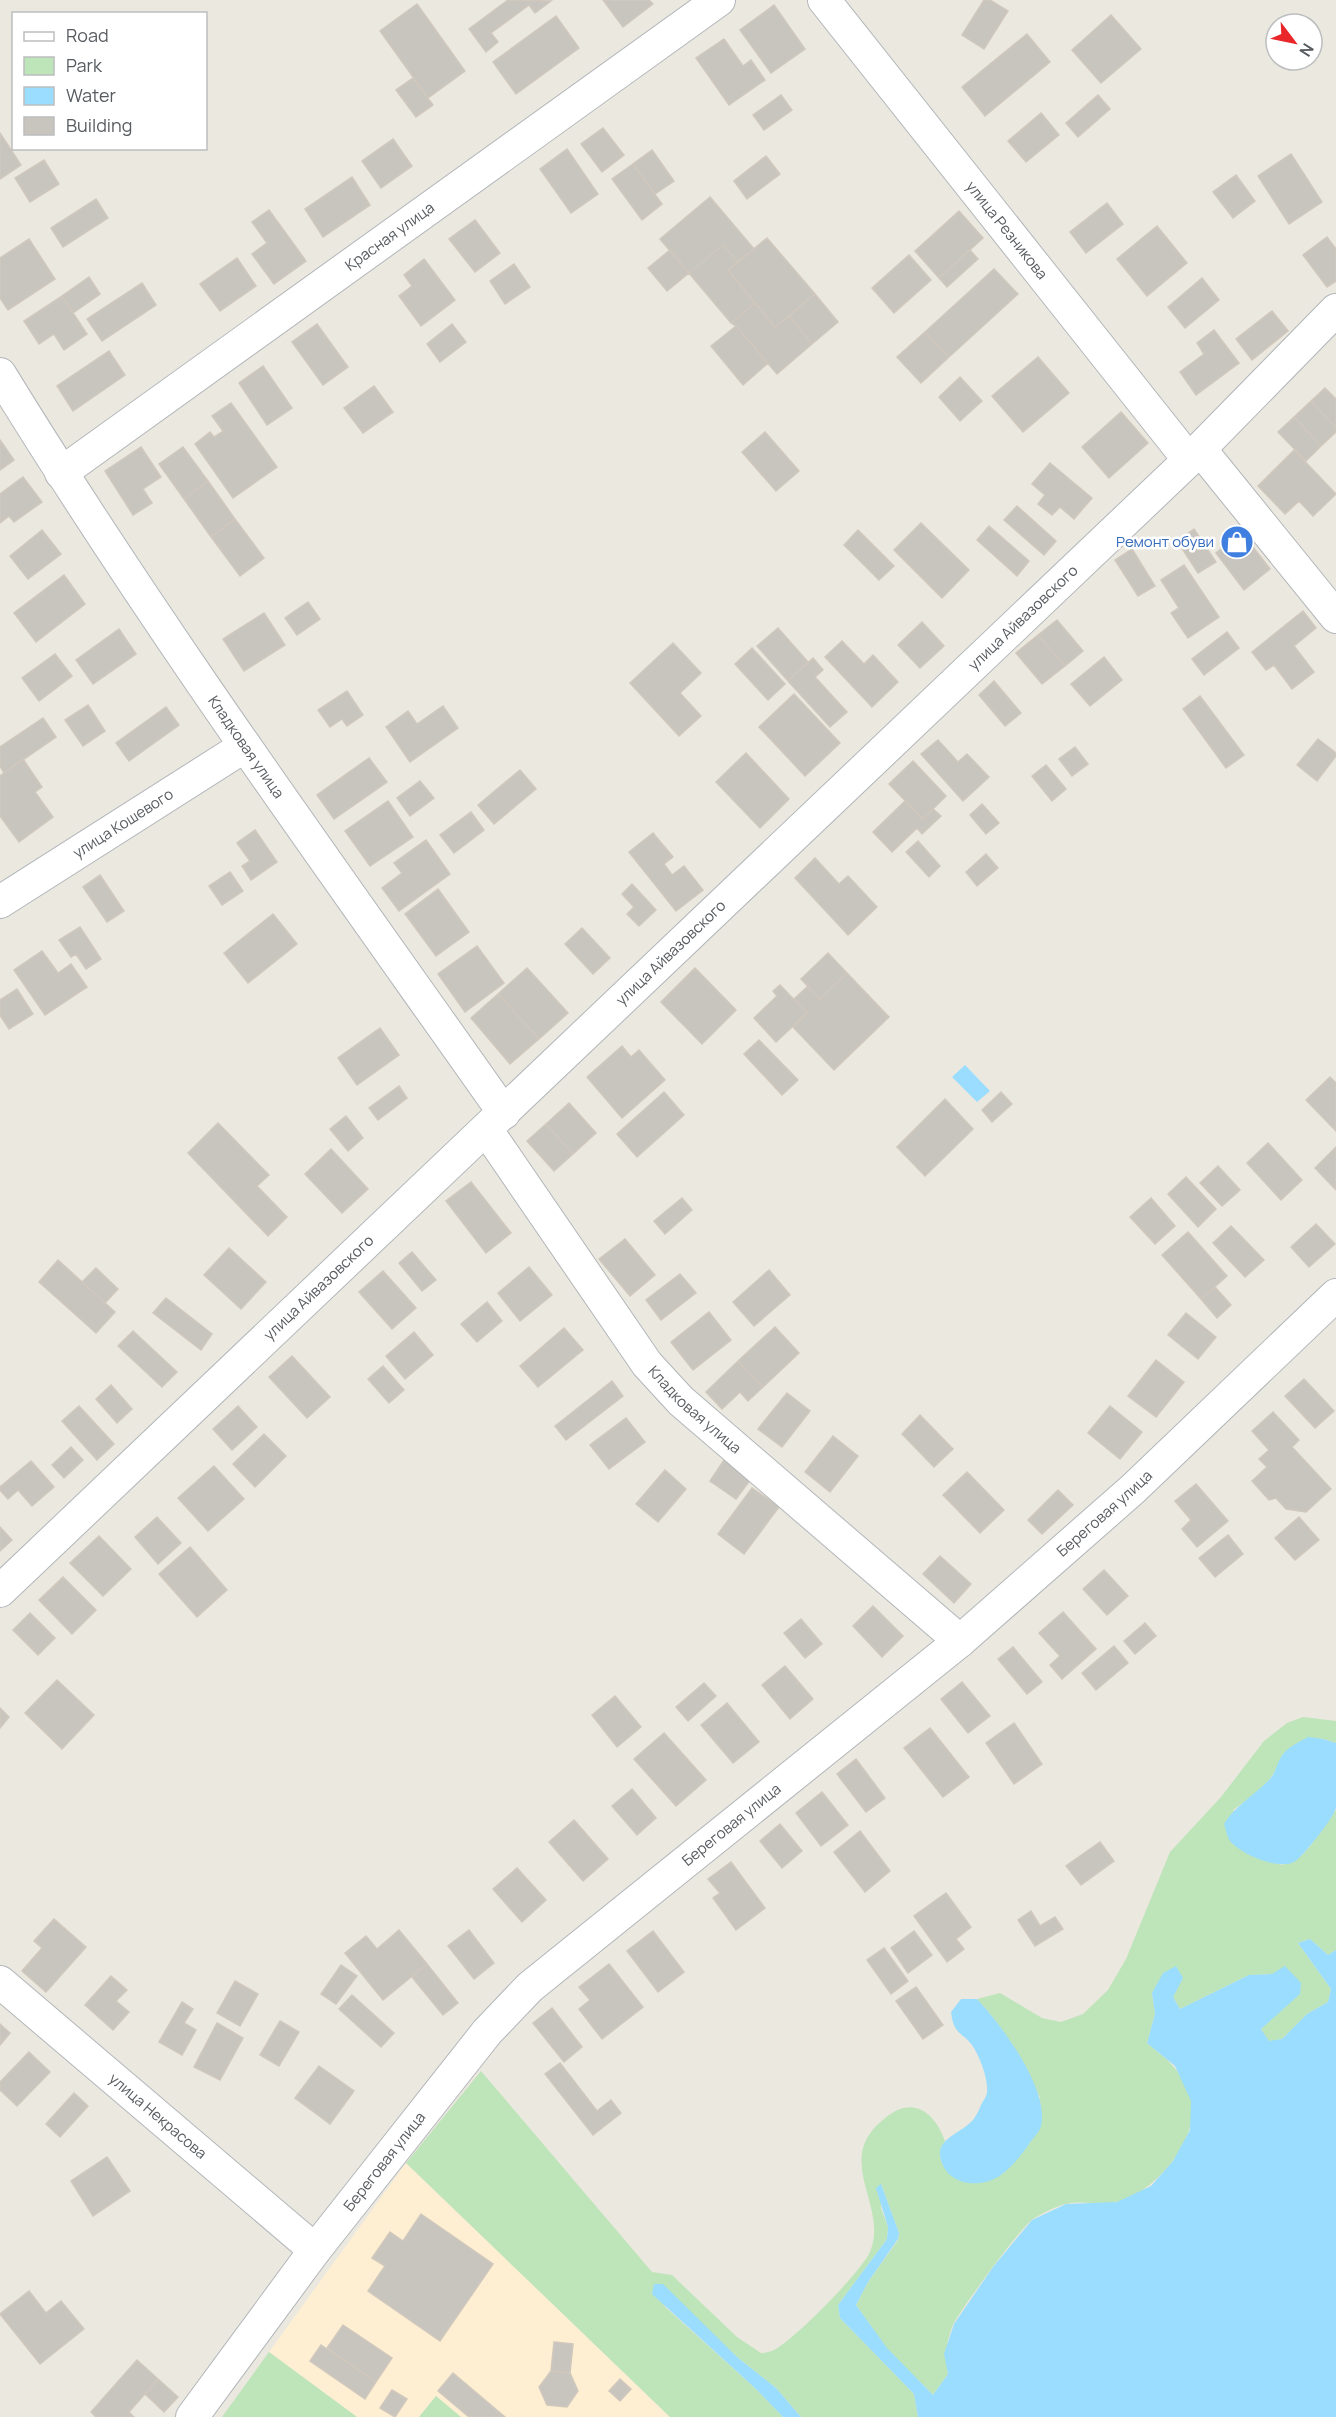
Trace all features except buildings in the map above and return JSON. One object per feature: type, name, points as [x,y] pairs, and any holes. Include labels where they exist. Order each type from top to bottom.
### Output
[{"type":"street","name":"Красная улица","points":[[61,473],[718,0]]},
{"type":"street","name":"улица Резникова","points":[[824,0],[1194,454],[1336,617]]},
{"type":"street","name":"улица Айвазовского","points":[[0,1591],[1194,454],[1336,310]]},
{"type":"street","name":"Кладковая улица","points":[[0,374],[61,473],[495,1121],[647,1364],[681,1401],[960,1641]]},
{"type":"street","name":"улица Кошевого","points":[[0,902],[245,746]]},
{"type":"street","name":"Береговая улица","points":[[192,2417],[315,2250],[487,2032],[530,1987],[960,1641],[1133,1489],[1336,1295]]},
{"type":"street","name":"улица Некрасова","points":[[0,1982],[315,2250]]},
{"type":"shaded area","points":[[406,2163],[670,2417],[461,2417],[436,2396],[419,2417],[357,2417],[269,2352]]},
{"type":"green space","points":[[1303,1717],[1336,1721],[1336,1743],[1323,1739],[1282,1755],[1268,1781],[1233,1810],[1281,1865],[1300,1857],[1307,1850],[1336,1810],[1336,1950],[1328,1955],[1310,1939],[1298,1943],[1331,1989],[1328,2002],[1307,2014],[1282,2039],[1269,2042],[1261,2029],[1277,2014],[1272,1974],[1249,1975],[1180,2009],[1173,1997],[1152,1993],[1155,2014],[1147,2043],[1180,2074],[1191,2100],[1192,2115],[1189,2131],[1181,2148],[1159,2177],[1145,2189],[1130,2197],[1110,2203],[1062,2205],[1033,2219],[991,2270],[953,2325],[947,2349],[948,2374],[933,2395],[886,2348],[856,2305],[868,2282],[898,2240],[899,2233],[881,2184],[881,2208],[888,2227],[887,2239],[838,2305],[840,2318],[914,2394],[918,2417],[801,2417],[776,2388],[737,2357],[705,2326],[663,2305],[756,2389],[783,2417],[670,2417],[406,2163],[481,2071],[652,2272],[672,2275],[737,2337],[761,2353],[774,2350],[826,2305],[854,2275],[870,2252],[874,2238],[874,2223],[862,2170],[862,2159],[863,2148],[877,2125],[894,2112],[904,2108],[921,2110],[935,2122],[940,2130],[945,2141],[940,2150],[1040,2098],[1013,2046],[977,1999],[1000,1993],[1042,2018],[1061,2022],[1083,2014],[1108,1990],[1126,1959],[1170,1852],[1221,1797],[1264,1741],[1287,1723]]},
{"type":"green space","points":[[269,2352],[357,2417],[222,2417]]},
{"type":"green space","points":[[436,2396],[461,2417],[419,2417]]},
{"type":"water","points":[[965,1065],[990,1091],[977,1102],[952,1077]]},
{"type":"water","points":[[1308,1737],[1336,1743],[1336,1808],[1334,1813],[1310,1846],[1294,1862],[1278,1864],[1242,1851],[1230,1841],[1224,1824],[1239,1806],[1271,1778],[1286,1751]]},
{"type":"water","points":[[1310,1939],[1328,1955],[1336,1950],[1336,2417],[918,2417],[914,2394],[840,2318],[838,2305],[887,2239],[888,2227],[876,2188],[881,2184],[899,2233],[898,2239],[868,2282],[856,2305],[887,2348],[933,2395],[948,2374],[944,2354],[954,2324],[993,2267],[1032,2220],[1066,2204],[1117,2202],[1151,2186],[1173,2161],[1190,2130],[1191,2101],[1175,2066],[1147,2043],[1155,2014],[1152,1993],[1163,1973],[1176,1966],[1183,1978],[1173,1997],[1180,2009],[1249,1975],[1272,1974],[1285,1966],[1301,1983],[1300,1994],[1261,2029],[1269,2041],[1282,2039],[1307,2014],[1328,2002],[1331,1989],[1298,1943]]},
{"type":"water","points":[[961,1999],[977,1999],[998,2024],[1031,2077],[1042,2111],[1039,2130],[1014,2163],[1001,2175],[975,2183],[958,2180],[951,2175],[945,2169],[940,2153],[950,2137],[973,2120],[987,2094],[985,2074],[978,2055],[972,2045],[956,2029],[952,2019],[951,2012]]},
{"type":"water","points":[[654,2284],[663,2284],[737,2357],[776,2388],[801,2417],[783,2417],[756,2389],[652,2294]]},
{"type":"place","name":"Ремонт обуви","points":[[1237,542]]}]
